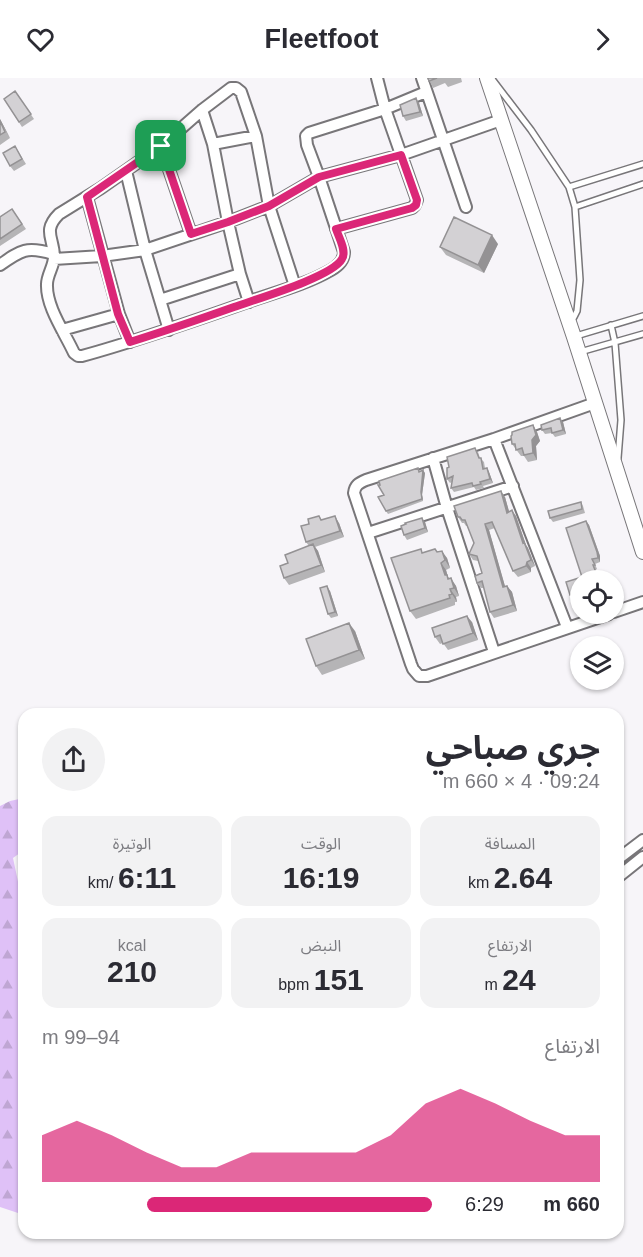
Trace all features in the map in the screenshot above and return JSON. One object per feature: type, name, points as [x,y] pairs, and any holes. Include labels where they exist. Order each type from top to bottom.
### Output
[{"type":"street","points":[[336,229],[416,205],[417,200],[385,109],[377,78]]},
{"type":"street","points":[[422,78],[466,207]]},
{"type":"street","points":[[487,78],[643,552]]},
{"type":"street","points":[[296,286],[269,206],[256,136],[241,92],[236,88],[231,88],[161,146],[126,171],[59,214],[49,228],[54,256],[47,278],[48,297],[62,330],[74,353],[78,356],[169,330],[296,286],[330,270],[344,257],[305,140],[309,133],[385,109],[426,92]]},
{"type":"street","points":[[202,110],[213,144],[228,222],[249,302]]},
{"type":"street","points":[[0,266],[15,255],[36,249],[54,256],[102,256],[145,250],[269,206],[319,177],[401,155],[501,120]]},
{"type":"street","points":[[213,144],[256,136]]},
{"type":"street","points":[[161,146],[191,234]]},
{"type":"street","points":[[126,171],[145,250],[169,330]]},
{"type":"street","points":[[87,197],[118,314],[130,342]]},
{"type":"street","points":[[160,300],[240,274]]},
{"type":"street","points":[[62,330],[118,314]]},
{"type":"street","points":[[577,624],[427,676],[419,676],[411,664],[354,493],[357,485],[366,480],[494,439],[595,403]]},
{"type":"street","points":[[494,439],[567,627]]},
{"type":"street","points":[[433,458],[494,652]]},
{"type":"street","points":[[368,533],[513,486]]},
{"type":"street","points":[[624,609],[643,603]]},
{"type":"street","points":[[624,854],[643,840]]},
{"type":"street","points":[[624,872],[643,857]]},
{"type":"lane","points":[[492,78],[531,130],[569,187],[574,207],[580,280],[577,311],[569,322]]},
{"type":"lane","points":[[569,187],[643,164]]},
{"type":"lane","points":[[574,207],[643,184]]},
{"type":"lane","points":[[574,337],[643,316]]},
{"type":"lane","points":[[612,325],[621,420],[616,471]]},
{"type":"lane","points":[[579,352],[643,334]]},
{"type":"green space","points":[[18,799],[18,854],[13,858],[18,882],[18,1213],[0,1207],[0,806]]},
{"type":"building","points":[[15,91],[31,114],[19,122],[4,99]]},
{"type":"building","points":[[416,98],[420,112],[403,116],[400,105]]},
{"type":"building","points":[[0,121],[5,132],[0,135]]},
{"type":"building","points":[[15,146],[22,159],[10,166],[3,153]]},
{"type":"building","points":[[12,209],[22,224],[0,239],[0,217]]},
{"type":"building","points":[[454,217],[492,235],[478,265],[440,247]]},
{"type":"building","points":[[560,418],[563,430],[552,433],[551,428],[542,430],[541,425]]},
{"type":"building","points":[[533,425],[536,435],[532,440],[533,453],[524,455],[522,448],[516,450],[515,444],[512,444],[512,432]]},
{"type":"building","points":[[475,448],[481,458],[483,469],[487,468],[490,479],[473,486],[472,483],[451,488],[453,476],[447,479],[447,468],[449,467],[447,457]]},
{"type":"building","points":[[418,468],[419,472],[423,470],[422,499],[386,511],[378,497],[384,495],[378,485],[380,485],[379,481]]},
{"type":"building","points":[[501,491],[507,513],[512,510],[531,560],[526,566],[513,571],[492,522],[485,524],[503,587],[507,586],[513,605],[490,612],[482,581],[477,583],[475,576],[482,573],[477,556],[469,554],[474,543],[465,520],[458,517],[454,506]]},
{"type":"building","points":[[581,502],[582,509],[550,518],[548,511]]},
{"type":"building","points":[[319,516],[321,520],[335,516],[340,531],[306,542],[301,526],[309,524],[308,519]]},
{"type":"building","points":[[422,518],[425,528],[404,535],[401,526]]},
{"type":"building","points":[[586,521],[597,552],[598,558],[592,559],[595,570],[580,570],[566,528]]},
{"type":"building","points":[[313,544],[321,565],[284,578],[280,566],[288,563],[285,555]]},
{"type":"building","points":[[421,549],[422,553],[435,549],[437,552],[442,551],[445,560],[441,563],[445,575],[448,579],[451,578],[454,588],[450,589],[452,594],[449,595],[450,598],[410,611],[391,558]]},
{"type":"building","points":[[570,581],[570,595],[566,582]]},
{"type":"building","points":[[327,586],[335,612],[328,614],[320,588]]},
{"type":"building","points":[[467,616],[473,633],[443,644],[440,635],[435,637],[432,628]]},
{"type":"building","points":[[349,623],[359,650],[316,666],[306,639]]},
{"type":"route","points":[[161,146],[191,234],[269,206],[319,177],[401,155],[417,200],[416,205],[336,229],[344,257],[330,270],[296,286],[130,342],[118,314],[87,197],[161,146]]}]
